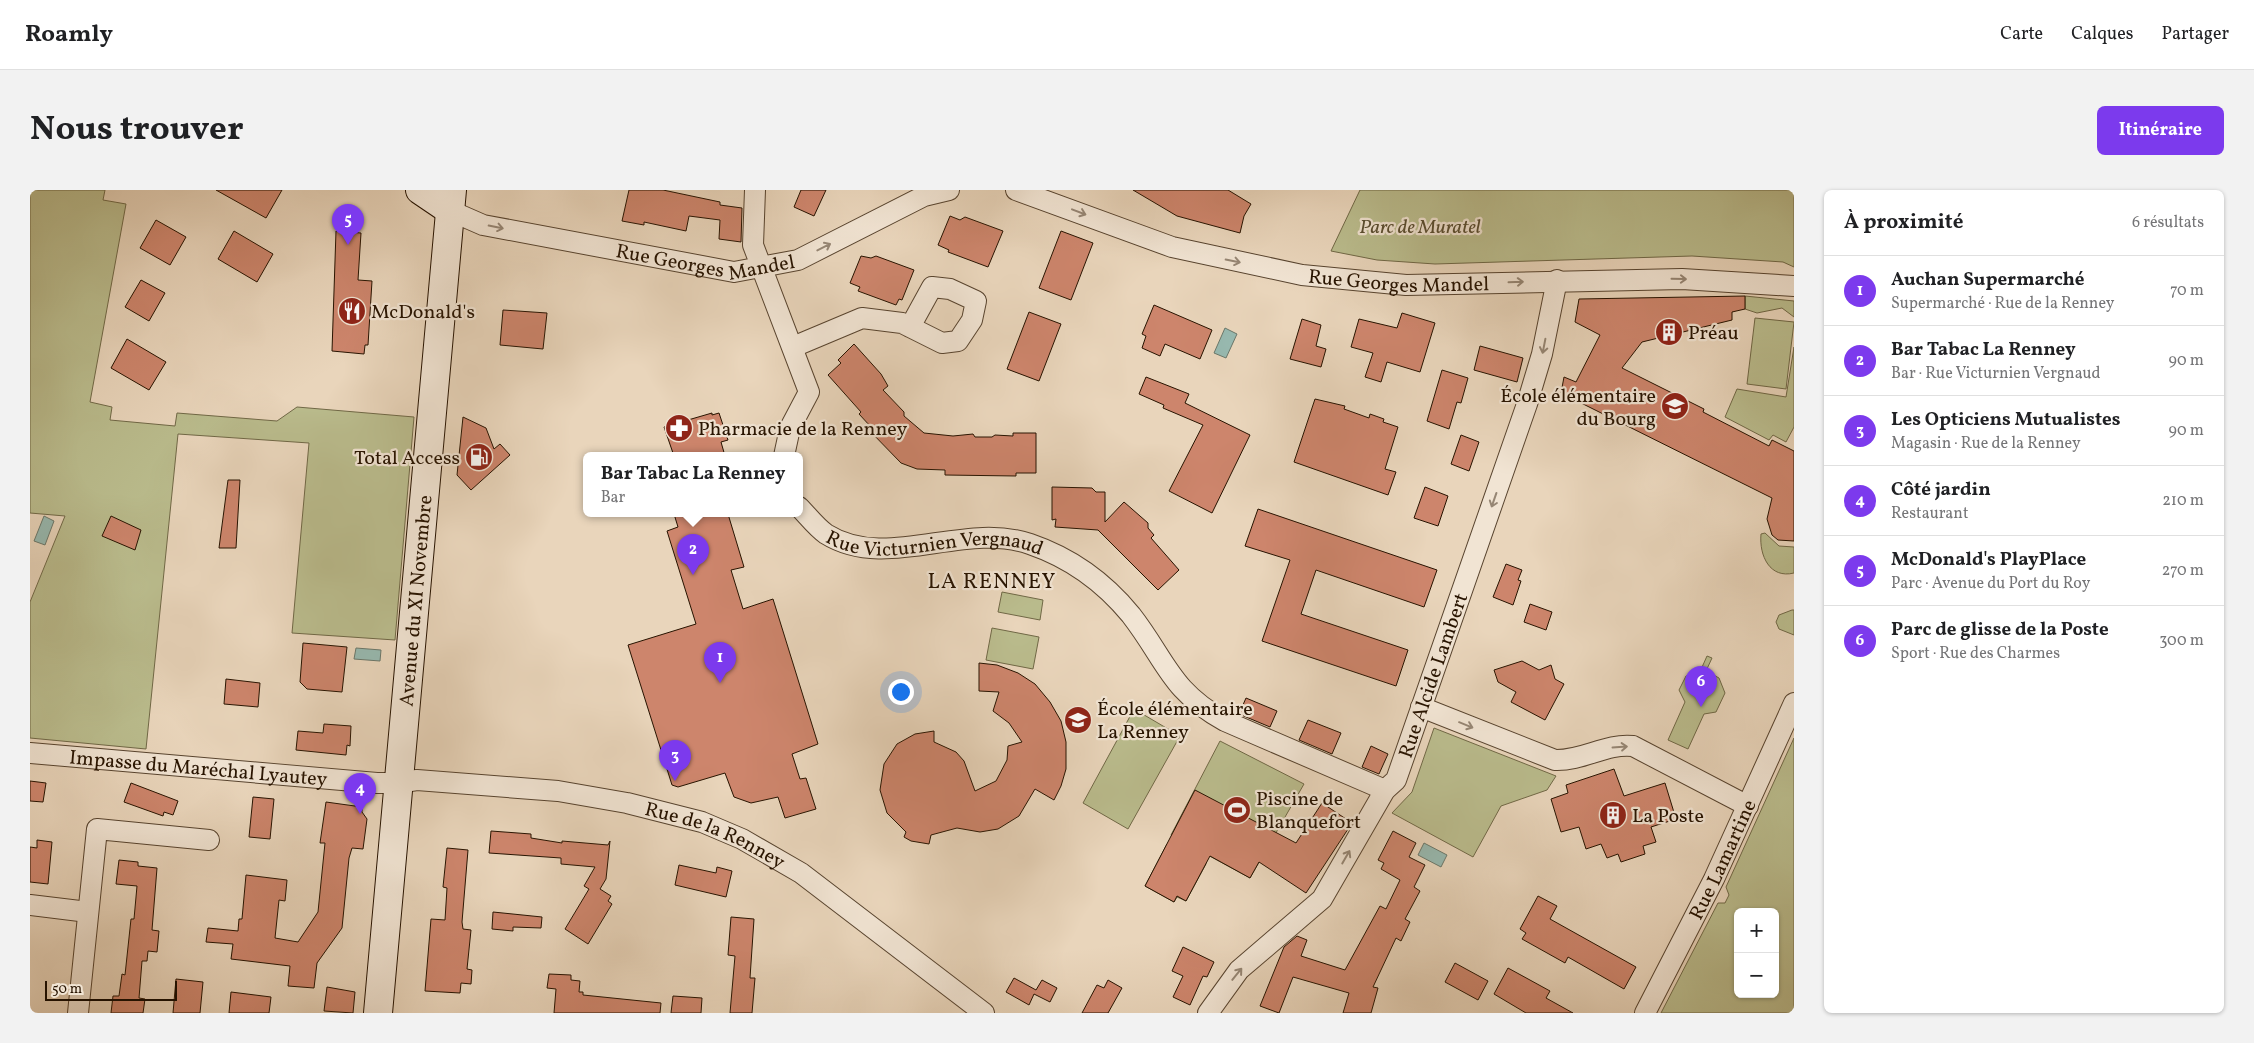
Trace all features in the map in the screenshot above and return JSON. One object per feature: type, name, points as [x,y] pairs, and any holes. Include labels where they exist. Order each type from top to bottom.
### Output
[{"type":"main road","points":[[420,190],[451,200]]},
{"type":"main road","name":"Avenue du XI Novembre","points":[[378,1013],[397,783],[451,200]]},
{"type":"street","points":[[756,190],[753,245],[809,392],[790,428],[785,452]]},
{"type":"street","name":"Rue Georges Mandel","points":[[451,200],[483,225],[660,260],[734,272],[798,260],[924,196],[949,190]]},
{"type":"street","name":"Rue Georges Mandel","points":[[1016,190],[1172,247],[1302,275],[1406,285],[1556,280],[1682,279],[1794,286]]},
{"type":"street","name":"Rue Alcide Lambert","points":[[1208,1013],[1239,970],[1322,899],[1385,790],[1396,780],[1527,404],[1542,354],[1556,280]]},
{"type":"street","points":[[793,346],[862,318],[902,323],[910,327]]},
{"type":"street","name":"Rue Victurnien Vergnaud","points":[[803,511],[825,533],[845,543],[864,548],[895,549],[960,538],[1010,540],[1029,544],[1057,555],[1089,574],[1113,595],[1132,617],[1162,664],[1182,690],[1203,709],[1225,721],[1385,790]]},
{"type":"street","name":"Rue Lamartine","points":[[1645,1013],[1714,879],[1794,702]]},
{"type":"street","points":[[1421,707],[1556,760],[1578,758],[1620,745],[1633,746],[1748,806]]},
{"type":"street","name":"Impasse du Maréchal Lyautey","points":[[30,753],[397,783]]},
{"type":"street","name":"Rue de la Renney","points":[[397,783],[417,780],[558,791],[627,803],[702,822],[742,839],[801,873],[984,1013]]},
{"type":"street","points":[[78,1013],[97,830],[209,840]]},
{"type":"street","points":[[30,905],[88,912]]},
{"type":"green space","points":[[30,190],[105,190],[103,200],[126,204],[90,402],[112,407],[110,420],[175,426],[177,413],[277,421],[297,407],[414,417],[395,640],[292,633],[309,443],[178,434],[146,749],[30,738],[30,602],[65,516],[30,513]]},
{"type":"green space","name":"Parc de Muratel","points":[[1360,190],[1794,190],[1794,267],[1783,262],[1692,256],[1435,264],[1377,260],[1331,251]]},
{"type":"green space","points":[[1745,296],[1794,301],[1794,317],[1782,308],[1757,313],[1745,309]]},
{"type":"green space","points":[[1755,318],[1794,322],[1786,389],[1747,384]]},
{"type":"green space","points":[[1794,347],[1794,427],[1786,442],[1773,435],[1769,440],[1725,417],[1737,389],[1786,397]]},
{"type":"green space","points":[[1765,533],[1779,546],[1794,547],[1794,573],[1778,573],[1768,564],[1764,558],[1761,542],[1761,534]]},
{"type":"green space","points":[[1002,592],[1043,600],[1040,620],[998,612]]},
{"type":"green space","points":[[1794,610],[1794,635],[1779,629],[1776,622],[1779,615]]},
{"type":"green space","points":[[992,628],[1039,637],[1033,669],[986,660]]},
{"type":"green space","points":[[1707,656],[1712,658],[1706,671],[1719,678],[1725,693],[1716,712],[1704,714],[1688,749],[1668,740],[1685,702],[1679,690],[1686,676],[1699,674]]},
{"type":"green space","points":[[1134,709],[1180,736],[1128,829],[1083,803]]},
{"type":"green space","points":[[1434,728],[1556,776],[1547,790],[1501,806],[1473,857],[1392,813],[1412,792]]},
{"type":"green space","points":[[1794,738],[1794,1013],[1661,1013],[1718,903],[1725,903],[1729,895],[1726,887]]},
{"type":"green space","name":"Piscine de Blanquefort","points":[[1220,741],[1304,784],[1250,878],[1204,853],[1206,864],[1186,901],[1177,897],[1174,902],[1145,886],[1167,844],[1183,842],[1171,835]]},
{"type":"water","points":[[1225,328],[1237,334],[1226,358],[1214,353]]},
{"type":"water","points":[[44,516],[54,521],[45,545],[34,541]]},
{"type":"water","points":[[356,648],[381,650],[380,661],[354,659]]},
{"type":"water","points":[[1424,843],[1447,855],[1441,867],[1418,855]]},
{"type":"building","points":[[216,190],[282,190],[266,218]]},
{"type":"building","points":[[629,190],[663,190],[720,202],[720,205],[742,208],[741,242],[719,239],[720,220],[689,216],[686,231],[644,222],[644,225],[622,221]]},
{"type":"building","points":[[801,190],[826,190],[814,216],[794,207]]},
{"type":"building","points":[[1133,190],[1228,190],[1251,204],[1244,216],[1240,233],[1177,216]]},
{"type":"building","points":[[950,216],[960,220],[965,217],[1003,231],[988,267],[948,252],[949,250],[938,245]]},
{"type":"building","points":[[156,220],[186,237],[170,265],[140,248]]},
{"type":"building","points":[[234,231],[273,254],[257,282],[218,259]]},
{"type":"building","name":"McDonald's","points":[[336,231],[361,233],[358,280],[372,281],[368,345],[365,345],[364,354],[332,351]]},
{"type":"building","points":[[1061,231],[1093,243],[1071,300],[1039,288]]},
{"type":"building","points":[[861,256],[871,258],[876,256],[914,270],[902,300],[899,299],[896,305],[858,291],[860,287],[850,283]]},
{"type":"building","points":[[141,280],[165,293],[149,321],[125,307]]},
{"type":"building","points":[[1745,296],[1745,309],[1732,312],[1732,320],[1642,342],[1622,368],[1704,409],[1703,412],[1769,446],[1772,440],[1794,451],[1794,541],[1778,540],[1772,535],[1767,519],[1772,498],[1561,393],[1564,377],[1576,382],[1600,335],[1575,322],[1579,299]]},
{"type":"building","points":[[1154,305],[1212,330],[1200,359],[1165,344],[1160,356],[1142,348],[1146,336],[1142,334]]},
{"type":"building","points":[[503,310],[547,313],[543,349],[500,345]]},
{"type":"building","points":[[1029,312],[1061,324],[1039,381],[1007,369]]},
{"type":"building","points":[[1402,313],[1435,323],[1420,372],[1387,362],[1381,382],[1365,377],[1373,353],[1351,347],[1359,319],[1397,328]]},
{"type":"building","points":[[1302,319],[1321,325],[1316,346],[1326,349],[1321,367],[1290,359]]},
{"type":"building","points":[[127,339],[166,362],[149,390],[111,368]]},
{"type":"building","points":[[854,344],[881,374],[888,386],[883,390],[904,412],[904,416],[924,433],[953,436],[973,434],[975,437],[992,437],[995,435],[1013,436],[1013,433],[1036,433],[1036,473],[1016,473],[1016,476],[945,475],[945,470],[917,469],[901,463],[868,429],[871,427],[859,414],[861,412],[828,375],[841,363],[838,360]]},
{"type":"building","points":[[1480,346],[1523,358],[1517,382],[1474,370]]},
{"type":"building","points":[[1442,370],[1468,378],[1461,403],[1457,402],[1449,429],[1427,421]]},
{"type":"building","points":[[1146,377],[1189,394],[1185,403],[1250,435],[1212,513],[1169,491],[1203,425],[1163,408],[1164,405],[1139,394]]},
{"type":"building","points":[[1315,399],[1345,406],[1344,409],[1369,418],[1370,414],[1384,419],[1383,422],[1398,427],[1385,469],[1396,472],[1388,495],[1294,462]]},
{"type":"building","points":[[712,413],[712,415],[719,413],[728,440],[721,442],[724,452],[673,452],[664,427]]},
{"type":"building","points":[[463,417],[486,428],[494,449],[500,444],[510,455],[471,490],[457,475]]},
{"type":"building","points":[[1461,435],[1479,442],[1469,471],[1451,464]]},
{"type":"building","points":[[228,480],[240,480],[236,548],[219,548]]},
{"type":"building","points":[[1052,487],[1092,488],[1096,492],[1105,492],[1105,522],[1124,502],[1148,523],[1148,528],[1154,535],[1151,538],[1179,570],[1158,590],[1098,530],[1055,527],[1056,519],[1052,520]]},
{"type":"building","points":[[1425,487],[1448,496],[1438,526],[1414,518]]},
{"type":"building","points":[[1258,509],[1437,570],[1424,607],[1316,570],[1301,614],[1408,650],[1396,686],[1262,641],[1290,560],[1245,546]]},
{"type":"building","points":[[111,516],[141,530],[135,550],[102,536]]},
{"type":"building","points":[[675,517],[729,517],[744,567],[731,570],[743,609],[773,599],[818,744],[792,754],[800,779],[806,778],[816,809],[785,818],[778,797],[751,803],[734,797],[725,773],[678,787],[672,785],[628,645],[696,624],[667,531],[678,527]]},
{"type":"building","points":[[1506,564],[1522,570],[1518,580],[1521,581],[1513,605],[1493,597]]},
{"type":"building","points":[[1530,604],[1552,612],[1546,630],[1524,622]]},
{"type":"building","points":[[303,643],[347,647],[342,692],[307,689],[300,682]]},
{"type":"building","points":[[1522,661],[1539,670],[1551,665],[1555,679],[1564,684],[1545,720],[1511,702],[1516,692],[1498,682],[1494,670]]},
{"type":"building","points":[[979,663],[997,665],[1018,673],[1035,684],[1050,702],[1061,721],[1066,742],[1066,769],[1061,786],[1054,800],[1035,789],[1019,816],[998,829],[980,832],[957,828],[931,835],[929,844],[911,841],[904,837],[906,832],[887,813],[880,790],[884,764],[897,744],[915,734],[934,731],[934,742],[956,752],[964,761],[975,791],[996,781],[1007,760],[1008,746],[1022,742],[1009,723],[993,711],[999,692],[979,691]]},
{"type":"building","points":[[226,679],[260,683],[258,707],[224,704]]},
{"type":"building","points":[[1246,698],[1277,711],[1270,727],[1239,714]]},
{"type":"building","points":[[1308,720],[1341,733],[1332,754],[1299,740]]},
{"type":"building","points":[[324,724],[351,726],[350,746],[347,745],[346,755],[296,750],[298,731],[323,733]]},
{"type":"building","points":[[1371,746],[1388,754],[1379,774],[1362,767]]},
{"type":"building","name":"La Poste","points":[[1614,769],[1624,796],[1665,783],[1676,819],[1651,827],[1656,842],[1643,846],[1645,854],[1621,862],[1618,854],[1607,858],[1601,844],[1586,849],[1579,827],[1561,832],[1551,799],[1568,793],[1566,785]]},
{"type":"building","points":[[30,781],[46,783],[43,802],[30,801]]},
{"type":"building","points":[[131,783],[178,801],[173,815],[164,812],[163,816],[124,802]]},
{"type":"building","points":[[1195,790],[1296,843],[1322,803],[1352,823],[1306,893],[1259,862],[1250,878],[1210,856],[1186,901],[1177,896],[1174,902],[1145,886]]},
{"type":"building","points":[[253,797],[274,799],[270,839],[249,837]]},
{"type":"building","points":[[326,802],[362,807],[362,812],[367,819],[363,849],[352,848],[349,858],[342,928],[317,963],[314,988],[288,986],[290,966],[231,959],[233,944],[206,942],[208,928],[238,931],[239,919],[242,919],[246,875],[287,880],[285,901],[279,900],[275,938],[298,942],[318,912],[325,843],[320,843]]},
{"type":"building","points":[[491,831],[531,834],[531,838],[562,843],[562,841],[608,845],[610,841],[606,879],[600,889],[611,896],[608,901],[612,904],[588,944],[565,929],[589,889],[584,886],[595,867],[561,864],[561,858],[489,853]]},
{"type":"building","points":[[1393,831],[1416,843],[1409,857],[1425,865],[1414,887],[1420,891],[1405,919],[1410,922],[1401,941],[1396,938],[1373,987],[1378,988],[1371,1013],[1343,1013],[1349,993],[1293,977],[1279,1013],[1260,1006],[1284,947],[1297,936],[1307,940],[1301,956],[1345,970],[1380,906],[1386,909],[1400,880],[1381,869],[1384,863],[1378,860]]},
{"type":"building","points":[[37,840],[52,842],[48,884],[30,882],[30,847],[37,848]]},
{"type":"building","points":[[447,848],[468,850],[462,922],[463,929],[471,930],[467,969],[472,970],[471,984],[461,983],[460,993],[425,991],[431,919],[445,920],[447,888],[443,887]]},
{"type":"building","points":[[119,860],[138,862],[138,866],[157,868],[152,930],[159,931],[157,952],[148,951],[147,961],[142,961],[139,998],[145,999],[143,1013],[111,1013],[113,996],[119,996],[122,974],[125,975],[131,919],[134,919],[137,886],[116,884]]},
{"type":"building","points":[[679,865],[716,873],[717,867],[732,871],[726,897],[675,885]]},
{"type":"building","points":[[1538,896],[1557,906],[1550,919],[1636,967],[1624,989],[1568,957],[1565,963],[1522,939],[1526,933],[1520,929]]},
{"type":"building","points":[[493,912],[542,917],[541,928],[513,927],[513,931],[492,929]]},
{"type":"building","points":[[731,917],[754,919],[750,978],[755,978],[752,1013],[730,1013],[735,956],[728,955]]},
{"type":"building","points":[[1183,947],[1214,962],[1207,977],[1203,976],[1190,1005],[1173,997],[1183,976],[1172,971]]},
{"type":"building","points":[[1455,963],[1488,981],[1478,1000],[1445,982]]},
{"type":"building","points":[[1508,968],[1550,991],[1546,998],[1573,1013],[1526,1013],[1494,994]]},
{"type":"building","points":[[549,974],[571,975],[571,980],[580,981],[579,992],[583,992],[583,995],[661,1003],[660,1013],[554,1013],[556,989],[547,988]]},
{"type":"building","points":[[1014,978],[1036,990],[1042,980],[1057,988],[1050,1002],[1034,994],[1029,1005],[1006,992]]},
{"type":"building","points":[[176,979],[203,982],[200,1013],[173,1013]]},
{"type":"building","points":[[1108,980],[1122,988],[1108,1013],[1082,1013],[1097,985],[1104,988]]},
{"type":"building","points":[[327,987],[355,992],[353,1013],[324,1011]]},
{"type":"building","points":[[231,992],[271,997],[269,1013],[229,1013]]},
{"type":"building","points":[[673,996],[702,998],[701,1013],[671,1013]]},
{"type":"place","name":"McDonald's PlayPlace","points":[[348,245]]},
{"type":"place","name":"McDonald's","points":[[352,311]]},
{"type":"place","name":"Préau","points":[[1669,332]]},
{"type":"place","name":"École élémentaire du Bourg","points":[[1675,406]]},
{"type":"place","name":"Pharmacie de la Renney","points":[[679,428]]},
{"type":"place","name":"Total Access","points":[[479,457]]},
{"type":"place","name":"Bar Tabac La Renney","points":[[693,575]]},
{"type":"place","name":"Auchan Supermarché","points":[[720,683]]},
{"type":"place","name":"Parc de glisse de la Poste","points":[[1701,707]]},
{"type":"place","name":"École élémentaire La Renney","points":[[1078,720]]},
{"type":"place","name":"Les Opticiens Mutualistes","points":[[675,781]]},
{"type":"place","name":"Piscine de Blanquefort","points":[[1237,810]]},
{"type":"place","name":"Côté jardin","points":[[360,814]]},
{"type":"place","name":"La Poste","points":[[1613,815]]},
{"type":"district","name":"LA RENNEY","points":[[992,580]]}]
